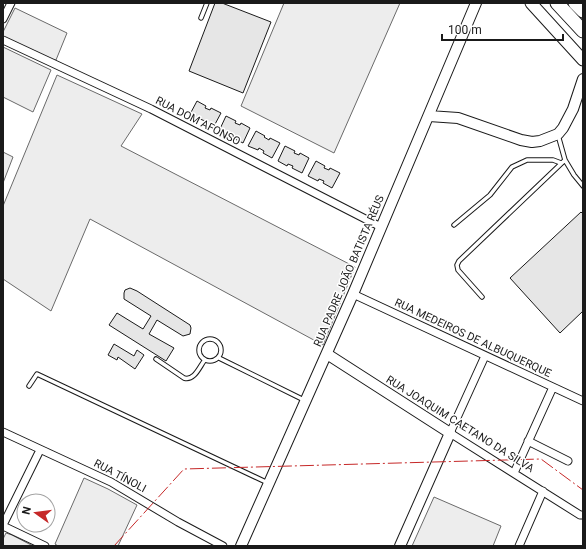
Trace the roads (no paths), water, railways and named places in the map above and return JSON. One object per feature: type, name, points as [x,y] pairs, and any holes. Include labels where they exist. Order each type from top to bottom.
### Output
[{"type":"highway","points":[[557,3],[583,31]]},
{"type":"highway","points":[[575,3],[583,12]]},
{"type":"main road","name":"RUA PADRE JOÃO BATISTA RÉUS","points":[[241,546],[353,294],[476,3]]},
{"type":"main road","points":[[530,3],[578,47],[583,60]]},
{"type":"main road","points":[[429,116],[458,118],[532,142],[545,140],[558,134],[568,120],[583,80]]},
{"type":"main road","name":"RUA JOAQUIM CAETANO DA SILVA","points":[[327,354],[450,433]]},
{"type":"main road","points":[[400,546],[450,433]]},
{"type":"street","points":[[3,19],[11,3]]},
{"type":"street","name":"RUA DOM AFONSO","points":[[3,40],[151,109],[381,227]]},
{"type":"street","name":"RUA MEDEIROS DE ALBUQUERQUE","points":[[353,294],[583,401]]},
{"type":"street","points":[[450,433],[485,356]]},
{"type":"street","points":[[514,473],[553,387]]},
{"type":"street","name":"RUA TÍNOLI","points":[[3,432],[110,482],[178,522],[223,546]]},
{"type":"street","name":"RUA JOAQUIM CAETANO DA SILVA","points":[[450,433],[582,515]]},
{"type":"street","points":[[528,441],[568,460]]},
{"type":"street","points":[[40,450],[3,526],[45,546]]},
{"type":"street","points":[[519,546],[543,491]]},
{"type":"lane","points":[[201,18],[207,3]]},
{"type":"lane","points":[[558,134],[563,161],[583,186]]},
{"type":"lane","points":[[454,225],[490,195],[512,167],[527,160],[563,161]]},
{"type":"lane","points":[[482,297],[458,270],[457,265],[459,261],[563,161]]},
{"type":"lane","points":[[208,339],[215,340],[220,345],[222,352],[219,358],[212,362],[204,360],[199,355],[198,348],[202,342],[208,339]]},
{"type":"lane","points":[[219,358],[306,401]]},
{"type":"lane","points":[[156,359],[184,378],[189,379],[192,378],[204,360]]},
{"type":"lane","points":[[29,386],[37,374],[269,483]]}]
